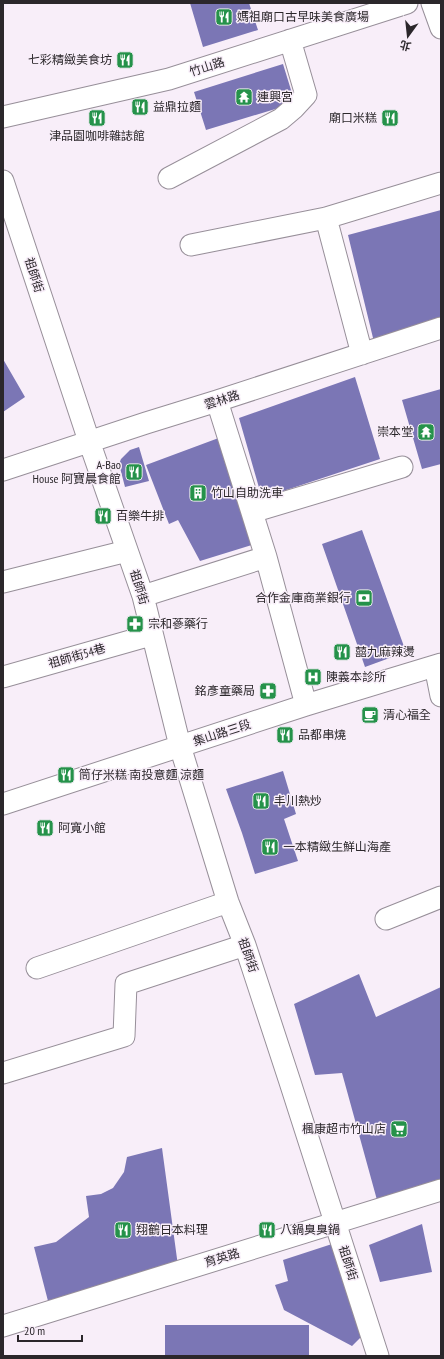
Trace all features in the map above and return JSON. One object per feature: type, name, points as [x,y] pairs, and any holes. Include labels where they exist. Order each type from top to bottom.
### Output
[{"type":"street","name":"竹山路","points":[[3,116],[169,79],[407,3]]},
{"type":"street","points":[[432,3],[441,28]]},
{"type":"street","points":[[169,178],[281,119],[306,95],[290,40]]},
{"type":"street","name":"祖師街","points":[[3,181],[89,441],[143,596],[151,635],[180,746],[228,902],[245,945],[287,1071],[378,1356]]},
{"type":"street","points":[[191,245],[326,218],[441,183]]},
{"type":"street","points":[[326,218],[362,354]]},
{"type":"street","name":"雲林路","points":[[3,470],[441,328]]},
{"type":"street","points":[[217,401],[266,557],[306,705]]},
{"type":"street","points":[[252,512],[402,467]]},
{"type":"street","points":[[3,582],[127,550]]},
{"type":"street","points":[[143,596],[266,557]]},
{"type":"street","name":"祖師街54巷","points":[[3,677],[151,635]]},
{"type":"street","points":[[438,665],[441,696]]},
{"type":"street","name":"集山路三段","points":[[3,804],[306,705],[438,665]]},
{"type":"street","points":[[386,919],[441,897]]},
{"type":"street","points":[[36,968],[228,902]]},
{"type":"street","points":[[3,1073],[124,1036],[126,984],[245,945]]},
{"type":"street","name":"育英路","points":[[3,1326],[441,1190]]},
{"type":"building","name":"媽祖廟口古早味美食廣場","points":[[190,3],[249,3],[258,30],[203,47]]},
{"type":"building","name":"連興宮","points":[[283,64],[295,103],[206,130],[194,92]]},
{"type":"building","points":[[441,210],[441,320],[374,342],[348,235]]},
{"type":"building","points":[[3,359],[25,397],[3,412]]},
{"type":"building","points":[[355,377],[380,459],[262,498],[239,418]]},
{"type":"building","name":"崇本堂","points":[[441,389],[441,464],[422,469],[402,400]]},
{"type":"building","name":"竹山自助洗車","points":[[224,436],[255,544],[200,561],[178,520],[169,524],[146,465]]},
{"type":"building","name":"A-Bao House 阿寶晨食館","points":[[139,447],[149,481],[125,487],[119,464],[121,459],[130,450]]},
{"type":"building","name":"合作金庫商業銀行","points":[[362,530],[406,652],[365,667],[322,544]]},
{"type":"building","points":[[283,771],[296,814],[284,819],[298,861],[255,874],[226,789]]},
{"type":"building","name":"楓康超市竹山店","points":[[359,974],[376,1017],[441,987],[441,1182],[377,1200],[342,1073],[315,1075],[294,1004]]},
{"type":"building","name":"翔鶴日本料理","points":[[162,1148],[178,1266],[48,1301],[34,1247],[56,1242],[89,1217],[86,1196],[101,1194],[113,1188],[124,1172],[127,1157]]},
{"type":"building","points":[[422,1224],[432,1272],[380,1282],[369,1245]]},
{"type":"building","points":[[332,1244],[367,1331],[352,1346],[284,1310],[275,1285],[288,1281],[283,1260]]},
{"type":"building","points":[[165,1325],[309,1325],[309,1356],[165,1356]]},
{"type":"place","name":"媽祖廟口古早味美食廣場","points":[[224,17]]},
{"type":"place","name":"七彩精緻美食坊","points":[[125,60]]},
{"type":"place","name":"連興宮","points":[[244,97]]},
{"type":"place","name":"益鼎拉麵","points":[[140,107]]},
{"type":"place","name":"津品園咖啡雜誌館","points":[[97,118]]},
{"type":"place","name":"廟口米糕","points":[[390,118]]},
{"type":"place","name":"崇本堂","points":[[426,432]]},
{"type":"place","name":"A-Bao House 阿寶晨食館","points":[[134,472]]},
{"type":"place","name":"竹山自助洗車","points":[[198,493]]},
{"type":"place","name":"百樂牛排","points":[[103,516]]},
{"type":"place","name":"合作金庫商業銀行","points":[[364,598]]},
{"type":"place","name":"宗和蔘藥行","points":[[135,624]]},
{"type":"place","name":"囍九麻辣燙","points":[[342,652]]},
{"type":"place","name":"陳義本診所","points":[[313,677]]},
{"type":"place","name":"銘彥童藥局","points":[[268,691]]},
{"type":"place","name":"清心福全","points":[[370,715]]},
{"type":"place","name":"品都串燒","points":[[285,735]]},
{"type":"place","name":"筒仔米糕 南投意麵 涼麵","points":[[66,775]]},
{"type":"place","name":"丰川熱炒","points":[[261,801]]},
{"type":"place","name":"阿寬小館","points":[[45,828]]},
{"type":"place","name":"一本精緻生鮮山海產","points":[[270,847]]},
{"type":"place","name":"楓康超市竹山店","points":[[399,1129]]},
{"type":"place","name":"翔鶴日本料理","points":[[123,1230]]},
{"type":"place","name":"八鍋臭臭鍋","points":[[267,1230]]}]
